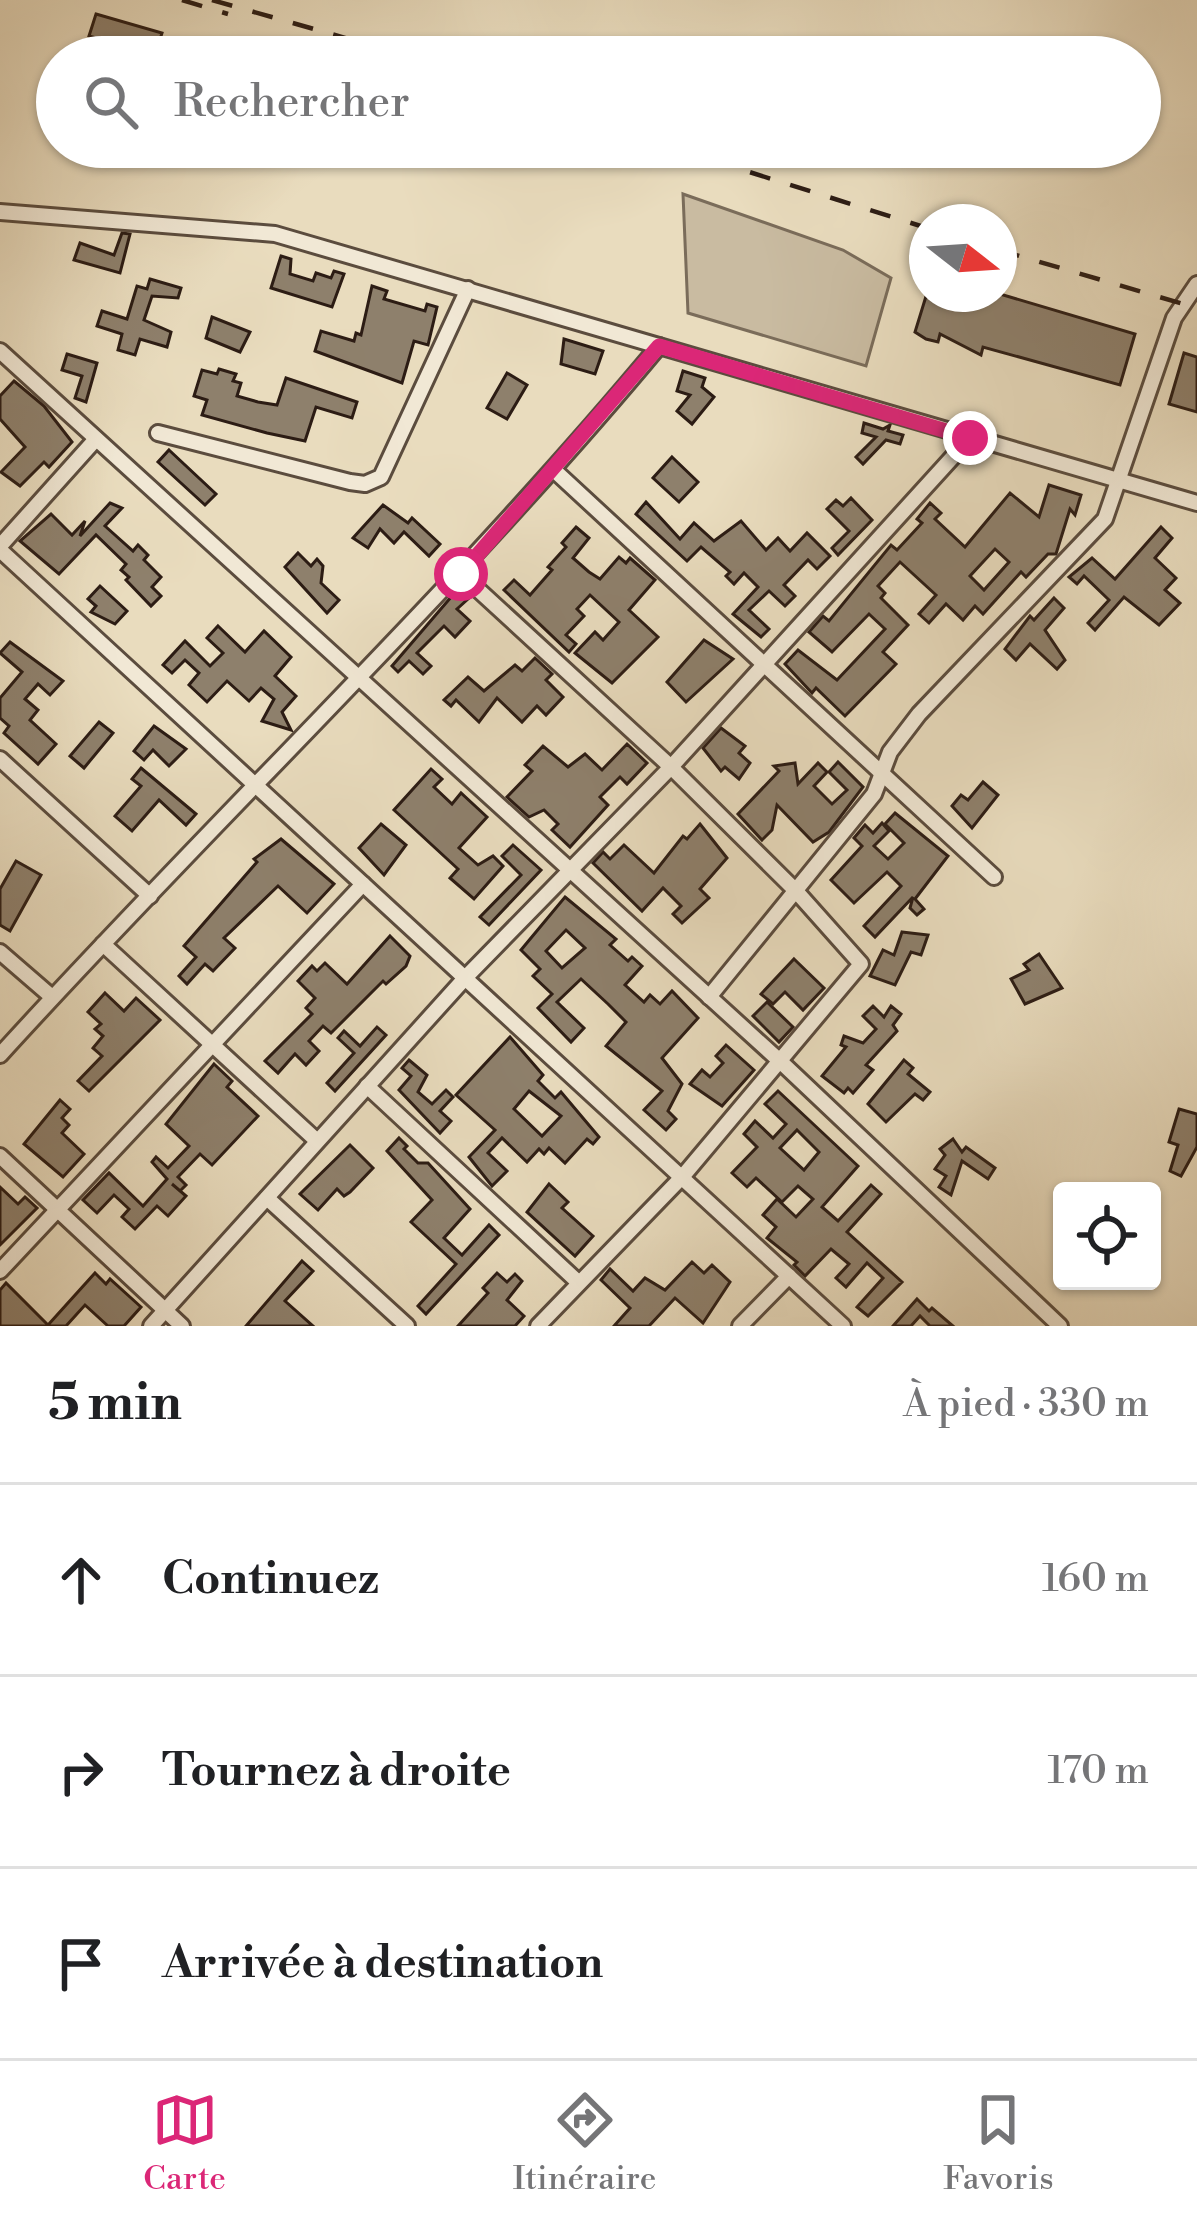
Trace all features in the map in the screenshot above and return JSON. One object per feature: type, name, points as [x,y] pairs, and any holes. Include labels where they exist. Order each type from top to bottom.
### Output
[{"type":"street","points":[[0,212],[275,234],[1197,503]]},
{"type":"street","points":[[709,997],[874,794],[880,772],[919,714],[1106,519],[1174,318],[1195,284]]},
{"type":"street","points":[[158,433],[350,482],[365,484],[381,477],[468,289]]},
{"type":"street","points":[[0,1054],[354,678],[461,574],[659,346]]},
{"type":"street","points":[[0,351],[782,1063],[1060,1326]]},
{"type":"street","points":[[151,1326],[466,976],[671,767],[970,438]]},
{"type":"street","points":[[96,439],[0,548],[843,1326]]},
{"type":"street","points":[[555,471],[994,877]]},
{"type":"street","points":[[461,574],[671,767],[796,890],[861,964],[682,1176],[538,1326]]},
{"type":"street","points":[[0,759],[150,896]]},
{"type":"street","points":[[0,1271],[363,884]]},
{"type":"street","points":[[104,944],[208,1046],[316,1140]]},
{"type":"street","points":[[0,952],[52,997]]},
{"type":"street","points":[[367,1086],[578,1282]]},
{"type":"street","points":[[0,1156],[182,1326]]},
{"type":"street","points":[[267,1198],[407,1326]]},
{"type":"street","points":[[740,1326],[789,1276]]},
{"type":"shaded area","points":[[683,194],[843,250],[891,278],[866,366],[688,313]]},
{"type":"building","points":[[96,14],[162,33],[161,36],[89,36]]},
{"type":"building","points":[[122,233],[130,234],[120,273],[74,260],[80,243],[114,255]]},
{"type":"building","points":[[281,256],[291,259],[290,274],[313,281],[316,273],[331,278],[334,271],[344,274],[332,307],[271,288]]},
{"type":"building","points":[[150,279],[181,288],[178,298],[152,296],[144,320],[171,332],[167,347],[140,339],[135,355],[118,350],[122,334],[97,326],[102,311],[127,319],[137,286],[147,289]]},
{"type":"building","points":[[372,286],[387,291],[384,299],[425,311],[427,304],[437,307],[428,345],[414,341],[402,383],[315,351],[321,331],[354,341],[356,333],[361,335]]},
{"type":"building","points":[[1017,299],[1135,334],[1120,385],[983,347],[981,355],[940,334],[938,342],[915,332],[921,312],[1017,312]]},
{"type":"building","points":[[212,317],[250,332],[240,352],[206,338]]},
{"type":"building","points":[[564,339],[603,351],[595,374],[561,364]]},
{"type":"building","points":[[1184,353],[1197,357],[1197,412],[1169,404]]},
{"type":"building","points":[[67,354],[97,363],[86,402],[75,398],[82,376],[62,370]]},
{"type":"building","points":[[219,369],[236,374],[233,381],[241,383],[237,396],[258,402],[277,405],[286,378],[357,402],[352,418],[316,407],[305,441],[267,433],[202,415],[207,400],[194,396],[202,370],[217,374]]},
{"type":"building","points":[[683,371],[705,378],[702,387],[714,397],[692,424],[677,411],[690,395],[677,391]]},
{"type":"building","points":[[507,373],[527,385],[507,419],[487,408]]},
{"type":"building","points":[[14,381],[44,406],[72,442],[49,467],[44,462],[20,486],[1,472],[25,447],[0,419],[0,396]]},
{"type":"building","points":[[864,423],[883,429],[890,425],[888,431],[903,435],[900,444],[886,440],[863,464],[856,457],[876,437],[862,433]]},
{"type":"building","points":[[169,450],[216,494],[205,505],[158,462]]},
{"type":"building","points":[[672,457],[698,482],[679,502],[653,478]]},
{"type":"building","points":[[1049,485],[1081,495],[1075,515],[1070,509],[1056,554],[1048,554],[1026,577],[1021,572],[983,614],[975,606],[963,620],[946,604],[929,623],[919,614],[936,595],[900,562],[878,586],[885,593],[881,598],[908,625],[883,652],[896,664],[845,716],[816,688],[812,693],[785,664],[798,650],[837,680],[885,629],[869,614],[832,652],[809,632],[823,616],[829,621],[891,545],[897,550],[922,523],[917,519],[930,503],[941,513],[935,519],[965,547],[1010,493],[1039,517]],"holes":[[[995,549],[1009,562],[984,590],[970,576]]]},
{"type":"building","points":[[851,498],[872,520],[838,555],[832,548],[849,531],[827,509],[836,500],[843,506]]},
{"type":"building","points":[[646,502],[680,539],[694,523],[714,541],[741,521],[766,550],[778,538],[790,551],[807,533],[830,556],[817,569],[808,560],[784,585],[795,596],[785,606],[769,591],[749,610],[769,629],[761,637],[733,614],[758,587],[744,573],[734,584],[726,576],[730,572],[701,547],[687,561],[636,514]]},
{"type":"building","points":[[110,503],[122,508],[105,526],[133,551],[138,545],[148,555],[144,560],[161,577],[152,587],[161,596],[151,606],[126,580],[129,577],[121,570],[126,564],[96,535],[59,574],[20,541],[51,514],[72,535],[85,521],[80,536]]},
{"type":"building","points":[[383,505],[408,523],[412,518],[440,544],[429,556],[404,532],[394,543],[380,529],[368,548],[353,538]]},
{"type":"building","points":[[576,527],[589,538],[573,558],[589,572],[600,579],[619,557],[626,563],[630,558],[655,580],[629,610],[658,637],[612,683],[575,653],[595,632],[603,640],[619,622],[590,595],[577,609],[584,616],[566,635],[576,644],[569,652],[504,590],[514,580],[530,595],[552,570],[548,567]]},
{"type":"building","points":[[1161,527],[1172,538],[1155,558],[1176,578],[1165,590],[1180,603],[1159,625],[1124,597],[1095,630],[1088,623],[1109,600],[1084,576],[1077,584],[1069,577],[1092,558],[1115,579]]},
{"type":"building","points":[[298,553],[311,566],[317,559],[323,566],[321,583],[339,600],[327,613],[285,567]]},
{"type":"building","points":[[100,586],[127,611],[115,624],[91,612],[96,606],[88,599]]},
{"type":"building","points":[[458,589],[468,599],[457,609],[470,621],[455,637],[444,626],[417,653],[431,666],[423,674],[409,661],[398,672],[392,666]]},
{"type":"building","points":[[1054,598],[1064,608],[1045,630],[1065,660],[1057,669],[1030,644],[1016,660],[1005,649],[1030,616],[1034,620]]},
{"type":"building","points":[[218,626],[245,652],[264,631],[291,657],[275,676],[296,696],[282,712],[291,730],[262,721],[274,699],[261,688],[249,701],[227,681],[207,702],[189,685],[199,673],[185,660],[172,673],[163,665],[185,641],[210,666],[223,653],[207,638]]},
{"type":"building","points":[[704,640],[733,659],[686,702],[667,682]]},
{"type":"building","points":[[10,642],[63,681],[50,695],[38,684],[25,699],[38,710],[30,720],[56,744],[38,764],[4,733],[9,726],[0,718],[0,698],[22,672],[0,653]]},
{"type":"building","points":[[535,658],[552,674],[546,680],[563,697],[546,715],[537,706],[522,722],[497,698],[479,722],[456,700],[451,706],[444,700],[468,677],[484,691],[515,665],[522,671]]},
{"type":"building","points":[[99,722],[113,733],[84,768],[70,756]]},
{"type":"building","points":[[154,726],[186,749],[169,766],[153,750],[144,760],[134,751]]},
{"type":"building","points":[[721,728],[745,746],[739,753],[750,763],[739,779],[725,767],[721,771],[703,748]]},
{"type":"building","points":[[627,744],[647,763],[627,784],[620,777],[600,797],[608,805],[570,847],[552,830],[558,824],[544,810],[529,817],[507,797],[532,771],[525,765],[543,746],[568,767],[585,754],[602,770]]},
{"type":"building","points":[[838,762],[863,787],[829,832],[813,842],[777,805],[772,830],[762,840],[738,814],[779,771],[774,766],[795,763],[798,784],[818,763],[827,772],[814,786],[832,804],[847,790],[829,772]]},
{"type":"building","points":[[141,768],[196,814],[186,825],[159,800],[132,831],[115,816],[141,786],[132,779]]},
{"type":"building","points":[[431,769],[442,779],[434,787],[452,804],[461,793],[487,817],[459,848],[478,865],[493,856],[503,866],[474,899],[450,878],[458,869],[394,810]]},
{"type":"building","points":[[983,782],[998,795],[972,828],[952,806],[961,795],[968,800]]},
{"type":"building","points":[[895,813],[948,856],[915,899],[924,909],[917,915],[910,908],[913,897],[875,937],[864,926],[901,886],[887,872],[854,903],[831,880],[862,846],[854,838],[865,825],[873,833],[882,823],[889,831],[874,846],[888,859],[904,843],[885,824]]},
{"type":"building","points":[[381,824],[406,845],[384,875],[359,848]]},
{"type":"building","points":[[700,824],[727,858],[700,889],[709,898],[682,923],[673,914],[681,906],[663,888],[642,911],[593,863],[603,852],[610,859],[624,845],[654,873],[683,836],[687,839]]},
{"type":"building","points":[[281,839],[334,884],[307,913],[278,886],[224,938],[235,948],[213,971],[205,964],[187,984],[179,976],[196,957],[184,946],[257,862],[254,859]]},
{"type":"building","points":[[513,845],[541,870],[489,925],[480,917],[521,875],[502,856]]},
{"type":"building","points":[[16,861],[41,875],[10,931],[0,925],[0,889]]},
{"type":"building","points":[[565,897],[616,939],[610,945],[642,966],[625,985],[644,1002],[650,995],[660,1004],[672,991],[698,1018],[662,1058],[682,1084],[668,1111],[676,1119],[666,1130],[644,1110],[662,1091],[606,1046],[626,1022],[581,979],[557,1002],[584,1028],[571,1042],[538,1008],[552,994],[533,976],[540,969],[521,950]],"holes":[[[566,930],[585,948],[562,968],[546,951]]]},
{"type":"building","points":[[902,932],[928,935],[921,955],[911,952],[895,985],[870,976],[883,950],[894,955]]},
{"type":"building","points":[[390,936],[410,956],[406,966],[386,984],[383,981],[331,1033],[323,1026],[309,1041],[319,1051],[306,1065],[295,1054],[278,1073],[265,1061],[312,1014],[306,1008],[315,998],[298,981],[312,966],[317,971],[325,963],[347,984]]},
{"type":"building","points":[[1039,954],[1062,988],[1025,1004],[1011,979],[1029,970],[1024,964]]},
{"type":"building","points":[[794,959],[824,988],[803,1010],[785,992],[773,1004],[761,994]]},
{"type":"building","points":[[105,993],[124,1011],[136,998],[160,1020],[89,1091],[78,1081],[102,1056],[93,1048],[103,1036],[95,1029],[101,1024],[88,1012]]},
{"type":"building","points":[[767,1002],[793,1027],[779,1042],[753,1016]]},
{"type":"building","points":[[873,1006],[884,1017],[891,1006],[901,1014],[893,1025],[897,1031],[866,1065],[873,1070],[853,1093],[848,1088],[844,1093],[822,1076],[846,1047],[841,1045],[844,1036],[863,1043],[876,1029],[863,1016]]},
{"type":"building","points":[[377,1027],[386,1035],[335,1091],[327,1083],[354,1053],[338,1038],[344,1031],[360,1046]]},
{"type":"building","points":[[510,1037],[543,1075],[538,1081],[555,1098],[561,1092],[599,1137],[593,1144],[587,1139],[565,1163],[549,1148],[544,1154],[539,1149],[527,1162],[502,1138],[488,1153],[507,1171],[492,1186],[469,1157],[495,1130],[456,1095]],"holes":[[[529,1091],[561,1116],[542,1136],[514,1109]]]},
{"type":"building","points":[[726,1045],[754,1070],[722,1106],[690,1084],[702,1070],[710,1077],[723,1063],[716,1056]]},
{"type":"building","points":[[409,1060],[427,1075],[418,1092],[432,1104],[446,1090],[453,1097],[440,1111],[451,1121],[440,1133],[399,1090],[411,1076],[402,1068]]},
{"type":"building","points":[[904,1060],[913,1068],[908,1074],[930,1092],[923,1100],[915,1094],[886,1122],[868,1104]]},
{"type":"building","points":[[214,1064],[232,1081],[227,1087],[258,1116],[212,1165],[200,1154],[178,1177],[186,1185],[180,1191],[186,1196],[168,1216],[157,1206],[135,1229],[122,1217],[129,1209],[114,1195],[97,1213],[83,1200],[109,1173],[143,1206],[167,1179],[152,1162],[156,1157],[168,1168],[189,1146],[166,1124]]},
{"type":"building","points":[[778,1091],[858,1166],[822,1207],[838,1221],[871,1185],[881,1194],[847,1232],[902,1282],[868,1316],[857,1307],[883,1278],[867,1263],[846,1287],[836,1278],[849,1264],[831,1249],[805,1276],[794,1265],[797,1262],[767,1238],[776,1227],[763,1215],[777,1199],[796,1217],[813,1199],[798,1186],[782,1202],[756,1178],[747,1187],[732,1173],[757,1147],[744,1134],[755,1121],[773,1138],[786,1124],[765,1104]],"holes":[[[797,1130],[819,1152],[804,1170],[780,1148]]]},
{"type":"building","points":[[60,1100],[70,1109],[62,1118],[69,1125],[62,1133],[84,1154],[63,1177],[24,1144]]},
{"type":"building","points":[[1179,1109],[1197,1114],[1197,1147],[1181,1176],[1170,1171],[1178,1145],[1169,1142]]},
{"type":"building","points":[[399,1138],[418,1163],[428,1163],[470,1209],[444,1238],[462,1255],[489,1225],[499,1235],[426,1314],[418,1306],[456,1264],[411,1222],[432,1200],[387,1151]]},
{"type":"building","points":[[953,1139],[962,1152],[966,1147],[995,1168],[988,1179],[962,1161],[951,1195],[939,1187],[946,1176],[935,1169],[945,1155],[940,1149]]},
{"type":"building","points":[[350,1145],[373,1168],[344,1196],[337,1189],[318,1210],[300,1194]]},
{"type":"building","points":[[549,1184],[568,1202],[562,1208],[593,1236],[575,1256],[527,1212]]},
{"type":"building","points":[[0,1187],[18,1204],[25,1197],[37,1208],[0,1245]]},
{"type":"building","points":[[302,1261],[313,1271],[285,1301],[313,1326],[246,1326]]},
{"type":"building","points":[[692,1262],[704,1273],[712,1265],[730,1282],[703,1323],[675,1298],[649,1326],[614,1326],[630,1308],[601,1280],[610,1269],[633,1291],[645,1278],[665,1290]]},
{"type":"building","points":[[95,1273],[106,1284],[110,1279],[141,1307],[124,1326],[108,1326],[85,1305],[66,1326],[0,1326],[0,1290],[6,1283],[48,1325]]},
{"type":"building","points":[[497,1273],[507,1282],[515,1274],[522,1281],[507,1300],[524,1316],[515,1326],[458,1326],[488,1293],[483,1288]]},
{"type":"building","points":[[917,1299],[953,1326],[930,1326],[920,1316],[911,1326],[893,1326]]},
{"type":"railway","points":[[182,0],[228,14]]},
{"type":"railway","points":[[212,0],[338,36]]},
{"type":"railway","points":[[737,168],[909,222]]},
{"type":"railway","points":[[1017,255],[1197,308]]},
{"type":"route","points":[[461,574],[659,346],[970,438]]}]
